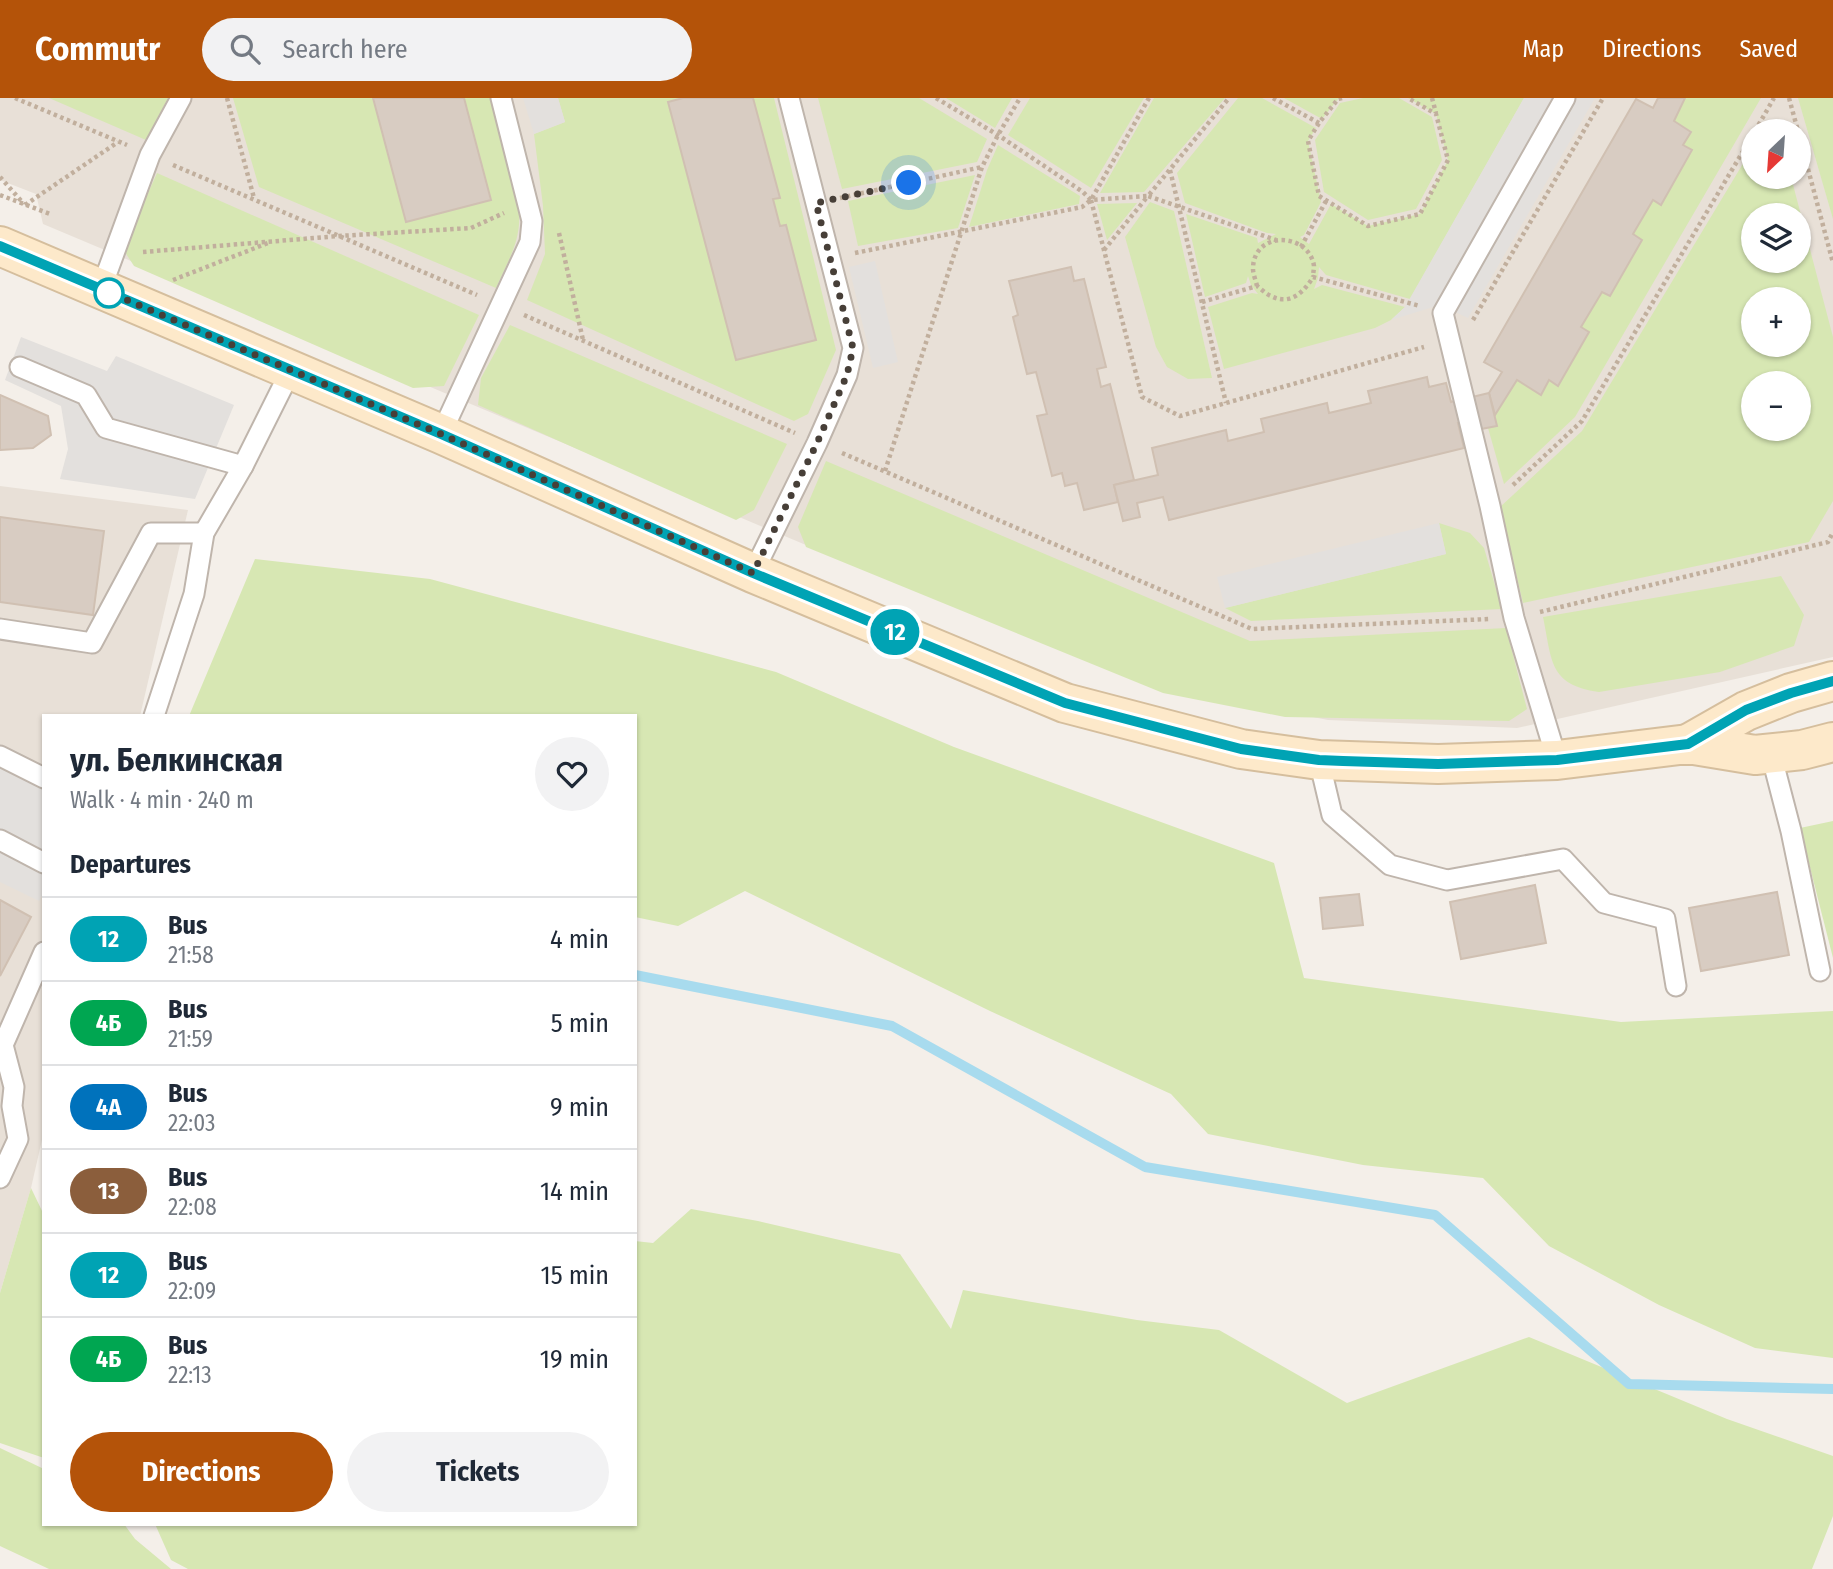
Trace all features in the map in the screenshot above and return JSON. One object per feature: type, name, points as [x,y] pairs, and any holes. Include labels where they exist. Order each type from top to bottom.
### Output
[{"type":"main road","points":[[0,246],[441,434],[753,573],[1065,703],[1241,749],[1319,760],[1438,764],[1557,760],[1688,744],[1755,755],[1802,750],[1833,742]]},
{"type":"main road","points":[[1688,744],[1746,710],[1833,681]]},
{"type":"lane","points":[[101,289],[150,155],[181,98]]},
{"type":"lane","points":[[441,434],[530,242],[532,221],[501,98]]},
{"type":"lane","points":[[753,573],[817,443],[847,375],[853,348],[789,98]]},
{"type":"lane","points":[[1557,760],[1514,618],[1443,313],[1564,98]]},
{"type":"lane","points":[[20,367],[86,395],[106,428],[243,466]]},
{"type":"lane","points":[[155,714],[194,594],[204,533],[243,466],[291,370]]},
{"type":"lane","points":[[0,629],[92,643],[151,533],[204,533]]},
{"type":"lane","points":[[1771,754],[1820,971]]},
{"type":"lane","points":[[0,755],[42,777]]},
{"type":"lane","points":[[1319,760],[1332,815],[1390,865],[1447,880],[1563,859],[1604,903],[1664,919],[1676,986]]},
{"type":"lane","points":[[0,840],[42,862]]},
{"type":"lane","points":[[0,1178],[18,1139],[6,1103],[13,1087],[3,1045],[42,957]]},
{"type":"path","points":[[15,98],[1252,629],[1514,618],[1830,543],[1833,532]]},
{"type":"path","points":[[227,98],[254,199]]},
{"type":"path","points":[[936,98],[998,135],[1091,200],[1142,397],[1180,416],[1419,347],[1432,347],[1440,356],[1452,353]]},
{"type":"path","points":[[885,471],[982,167],[1020,98]]},
{"type":"path","points":[[830,258],[1082,207],[1091,200],[1149,98]]},
{"type":"path","points":[[1104,250],[1229,98]]},
{"type":"path","points":[[1273,98],[1319,123]]},
{"type":"path","points":[[1342,98],[1338,99],[1319,123],[1308,141],[1320,196],[1368,226],[1420,214],[1448,160],[1432,98]]},
{"type":"path","points":[[1408,98],[1436,114]]},
{"type":"path","points":[[1313,277],[1443,313],[1470,324],[1603,98]]},
{"type":"path","points":[[1762,119],[1774,98]]},
{"type":"path","points":[[1789,98],[1795,119]]},
{"type":"path","points":[[25,205],[118,142]]},
{"type":"path","points":[[1490,506],[1582,421],[1741,154]]},
{"type":"path","points":[[816,203],[982,167]]},
{"type":"path","points":[[1170,169],[1226,403]]},
{"type":"path","points":[[0,177],[25,205]]},
{"type":"path","points":[[1811,179],[1833,263]]},
{"type":"path","points":[[0,195],[50,214]]},
{"type":"path","points":[[1091,200],[1147,197],[1276,240]]},
{"type":"path","points":[[1301,247],[1326,201]]},
{"type":"path","points":[[130,253],[471,228],[502,215],[510,205]]},
{"type":"path","points":[[1282,239],[1296,242],[1301,247],[1307,251],[1314,264],[1313,277],[1305,290],[1290,299],[1272,297],[1257,286],[1252,270],[1256,254],[1266,244],[1282,239]]},
{"type":"path","points":[[173,280],[276,241]]},
{"type":"path","points":[[1202,302],[1257,286]]},
{"type":"shaded area","points":[[0,98],[1833,98],[1833,657],[1517,728],[1328,720],[1166,688],[851,564],[43,224],[36,194],[0,180]]},
{"type":"shaded area","points":[[523,98],[558,98],[565,122],[534,134]]},
{"type":"shaded area","points":[[1524,98],[1553,98],[1433,307],[1391,320],[1405,307]]},
{"type":"shaded area","points":[[1573,98],[1595,98],[1468,318],[1451,310]]},
{"type":"shaded area","points":[[875,261],[898,362],[873,368],[849,267]]},
{"type":"shaded area","points":[[21,337],[107,371],[116,356],[234,405],[195,499],[60,479],[68,449],[61,406],[5,380]]},
{"type":"shaded area","points":[[0,486],[188,510],[140,714],[42,714],[42,1140],[31,1188],[0,1293]]},
{"type":"shaded area","points":[[1439,523],[1446,554],[1225,608],[1217,577]]},
{"type":"shaded area","points":[[0,760],[42,781],[42,896],[39,901],[0,882]]},
{"type":"green space","points":[[49,98],[168,98],[146,140]]},
{"type":"green space","points":[[233,98],[491,98],[511,165],[519,218],[514,246],[496,288],[259,187]]},
{"type":"green space","points":[[558,98],[774,98],[836,350],[808,414],[794,421],[527,300],[545,254],[543,206],[534,134],[565,122]]},
{"type":"green space","points":[[818,98],[919,98],[987,139],[977,162],[842,189]]},
{"type":"green space","points":[[946,98],[1012,98],[995,128]]},
{"type":"green space","points":[[1030,98],[1144,98],[1091,188],[1008,135]]},
{"type":"green space","points":[[1154,98],[1225,98],[1144,192],[1100,193]]},
{"type":"green space","points":[[1238,98],[1262,98],[1316,128],[1308,141],[1321,202],[1304,235],[1300,237],[1309,244],[1331,204],[1368,226],[1420,214],[1448,160],[1436,114],[1408,98],[1524,98],[1410,299],[1326,275],[1319,267],[1314,289],[1322,285],[1405,307],[1391,320],[1375,328],[1224,369],[1208,307],[1252,293],[1258,294],[1248,276],[1246,283],[1205,297],[1186,214],[1257,238],[1258,243],[1276,234],[1185,203],[1177,173]]},
{"type":"green space","points":[[1284,98],[1342,98],[1338,99],[1322,119]]},
{"type":"green space","points":[[1363,98],[1399,98],[1432,117],[1442,160],[1416,209],[1368,220],[1324,192],[1315,140],[1340,103]]},
{"type":"green space","points":[[1685,98],[1761,98],[1749,119],[1741,119],[1741,132],[1575,417],[1504,484],[1488,428],[1497,426],[1495,415],[1517,380],[1541,394],[1549,381],[1558,385],[1589,332],[1581,327],[1602,292],[1642,240],[1633,234],[1653,200],[1661,204],[1692,151],[1683,145],[1691,131],[1674,121]]},
{"type":"green space","points":[[1798,98],[1833,98],[1833,219],[1811,143],[1811,119],[1804,119]]},
{"type":"green space","points":[[998,145],[1080,196],[1079,204],[969,227]]},
{"type":"green space","points":[[1741,167],[1741,189],[1794,189],[1798,203],[1741,203],[1741,273],[1811,273],[1811,253],[1833,337],[1833,501],[1809,542],[1523,603],[1500,507],[1582,431]]},
{"type":"green space","points":[[157,173],[479,315],[444,386],[413,388],[134,266],[123,249]]},
{"type":"green space","points":[[975,175],[958,228],[858,246],[848,201]]},
{"type":"green space","points":[[1150,202],[1174,211],[1212,378],[1188,379],[1167,367],[1156,347],[1125,237]]},
{"type":"green space","points":[[1137,203],[1107,240],[1097,204]]},
{"type":"green space","points":[[510,325],[787,444],[754,510],[736,520],[478,405],[481,378]]},
{"type":"green space","points":[[826,461],[1250,641],[1506,628],[1527,709],[1509,721],[1285,717],[1163,693],[806,547],[798,527]]},
{"type":"green space","points":[[1439,523],[1470,533],[1484,548],[1502,609],[1251,621],[1225,608],[1446,554]]},
{"type":"green space","points":[[255,559],[430,579],[776,672],[954,747],[1274,863],[1304,978],[1621,1022],[1833,1011],[1833,1358],[1755,1348],[1659,1305],[1549,1246],[1483,1178],[1363,1165],[1208,1134],[1171,1094],[990,1011],[745,891],[678,926],[637,917],[637,714],[190,714]]},
{"type":"green space","points":[[1781,576],[1804,615],[1794,646],[1720,672],[1599,692],[1570,683],[1555,668],[1543,617]]},
{"type":"green space","points":[[1833,821],[1833,958],[1800,828]]},
{"type":"green space","points":[[31,1188],[42,1211],[42,1457],[0,1443],[0,1293]]},
{"type":"green space","points":[[691,1209],[758,1221],[900,1254],[951,1329],[963,1290],[1137,1320],[1219,1330],[1347,1403],[1529,1337],[1727,1419],[1833,1456],[1833,1516],[1812,1569],[188,1569],[171,1560],[156,1526],[637,1526],[637,1241],[653,1243]]},
{"type":"green space","points":[[0,1448],[42,1468],[42,1526],[125,1526],[135,1539],[171,1569],[49,1569],[0,1546]]},
{"type":"building","points":[[373,98],[464,98],[491,200],[406,222]]},
{"type":"building","points":[[683,98],[753,98],[780,198],[773,199],[780,226],[786,225],[816,340],[736,360],[668,102]]},
{"type":"building","points":[[1658,98],[1685,98],[1674,121],[1691,132],[1683,145],[1692,150],[1661,205],[1653,200],[1633,234],[1642,240],[1610,296],[1602,292],[1581,327],[1589,332],[1558,386],[1549,380],[1541,395],[1517,380],[1495,415],[1489,393],[1502,372],[1484,362],[1636,99],[1653,108]]},
{"type":"building","points":[[1071,267],[1074,281],[1084,279],[1106,367],[1097,369],[1101,387],[1110,384],[1134,480],[1114,485],[1118,502],[1084,510],[1077,483],[1065,486],[1062,473],[1052,476],[1037,416],[1047,414],[1036,372],[1027,374],[1013,317],[1018,315],[1009,281]]},
{"type":"building","points":[[1427,377],[1429,387],[1446,383],[1451,402],[1489,393],[1497,426],[1481,429],[1478,419],[1458,423],[1464,448],[1169,520],[1163,497],[1137,503],[1140,517],[1123,521],[1114,485],[1158,475],[1152,448],[1226,430],[1228,441],[1264,432],[1261,419],[1327,403],[1329,413],[1371,403],[1368,391]]},
{"type":"building","points":[[0,395],[48,416],[51,435],[33,448],[0,450]]},
{"type":"building","points":[[0,517],[104,531],[93,615],[0,602]]},
{"type":"building","points":[[1535,885],[1546,943],[1461,959],[1450,902]]},
{"type":"building","points":[[1777,892],[1789,955],[1701,971],[1689,908]]},
{"type":"building","points":[[1359,894],[1363,925],[1323,929],[1320,898]]},
{"type":"building","points":[[0,900],[31,917],[0,976]]},
{"type":"waterway","points":[[637,975],[892,1026],[1145,1167],[1435,1215],[1629,1384],[1833,1389]]},
{"type":"bus line","name":"12","points":[[0,246],[441,434],[753,573],[1065,703],[1241,749],[1343,761],[1438,764],[1557,760],[1688,744],[1746,710],[1833,681]]},
{"type":"route","points":[[109,293],[101,289],[441,434],[753,573],[817,443],[847,375],[853,348],[816,203],[909,183]]}]
